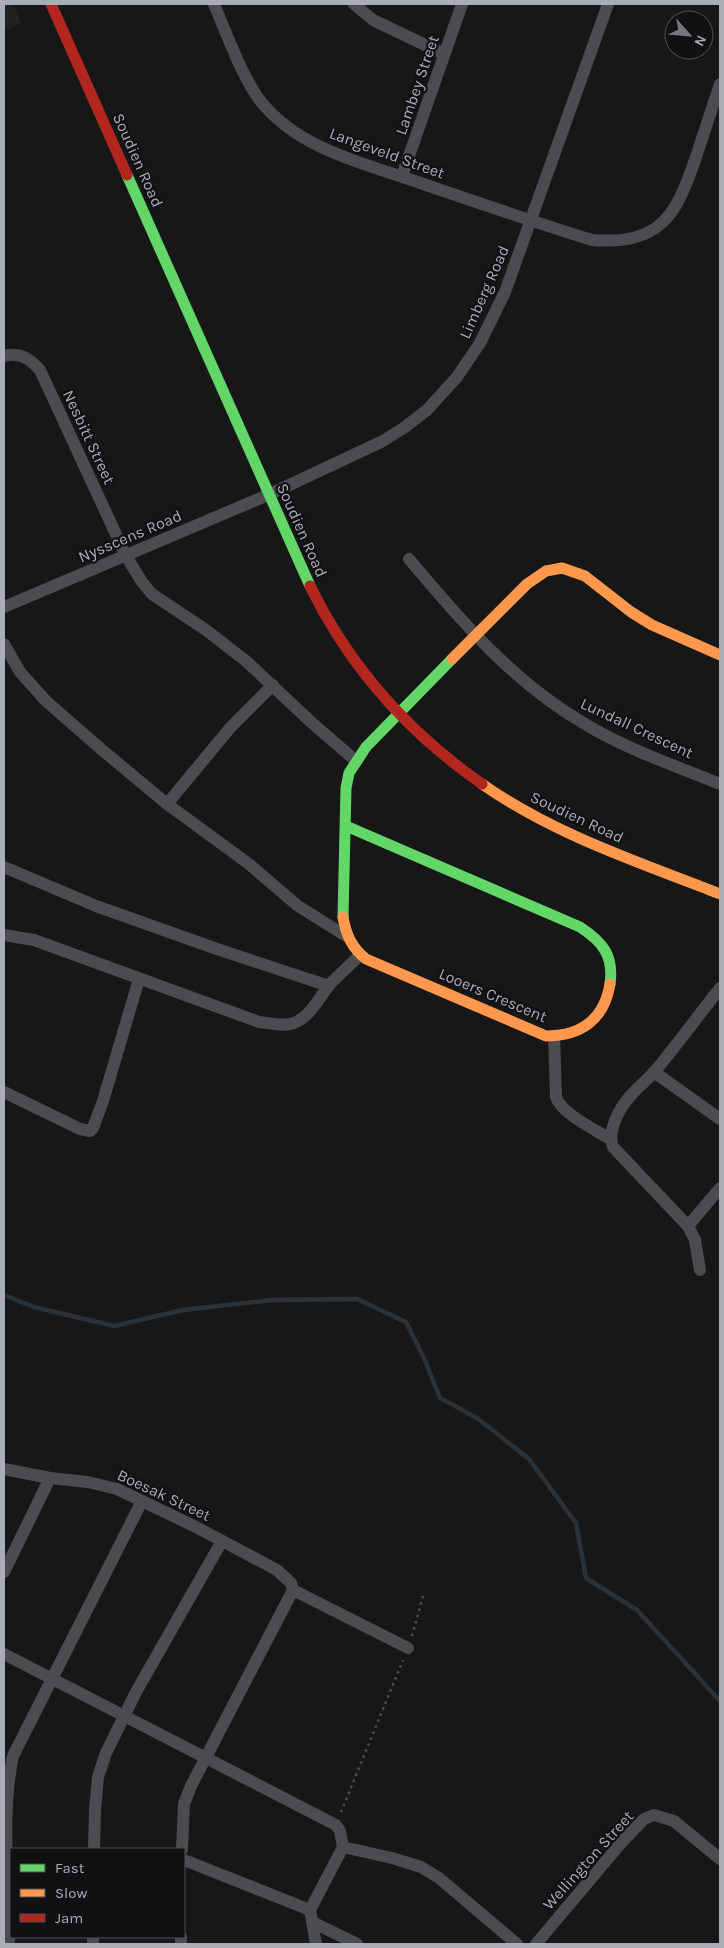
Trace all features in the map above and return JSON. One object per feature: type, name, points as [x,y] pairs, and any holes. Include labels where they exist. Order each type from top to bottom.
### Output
[{"type":"street","name":"Soudien Road","points":[[51,4],[299,566],[336,635],[367,677],[399,714],[429,743],[462,771],[522,810],[564,832],[720,894]]},
{"type":"street","name":"Langeveld Street","points":[[214,4],[248,80],[261,102],[282,124],[297,134],[328,151],[592,240],[615,241],[637,238],[669,217],[688,179],[720,84]]},
{"type":"street","points":[[354,4],[373,20],[444,54]]},
{"type":"street","name":"Lambey Street","points":[[402,176],[462,4]]},
{"type":"street","name":"Limberg Road","points":[[268,495],[383,441],[427,410],[457,377],[480,343],[505,292],[532,221],[608,4]]},
{"type":"street","name":"Nesbitt Street","points":[[4,356],[11,354],[23,355],[40,370],[126,556],[152,594],[233,650],[356,761]]},
{"type":"street","name":"Nysscens Road","points":[[4,607],[268,495]]},
{"type":"street","name":"Lundall Crescent","points":[[409,559],[476,636],[504,665],[541,696],[586,725],[647,754],[720,784]]},
{"type":"street","points":[[399,714],[527,584],[542,572],[552,569],[561,568],[577,573],[597,585],[632,613],[673,635],[720,655]]},
{"type":"street","points":[[4,644],[20,672],[46,701],[167,804],[249,864],[298,906],[346,936]]},
{"type":"street","points":[[167,804],[230,728],[273,685]]},
{"type":"street","name":"Looers Crescent","points":[[346,826],[580,927],[598,939],[605,949],[611,967],[610,983],[606,1001],[588,1026],[574,1033],[546,1036],[366,959],[352,947],[346,936],[342,910],[346,788],[349,773],[366,747],[399,714]]},
{"type":"street","points":[[4,867],[96,906],[329,986]]},
{"type":"street","points":[[4,935],[34,940],[259,1022],[282,1025],[294,1023],[304,1016],[329,986],[360,955]]},
{"type":"street","points":[[4,1092],[80,1129],[90,1131],[93,1128],[103,1101],[139,978]]},
{"type":"street","points":[[610,1139],[618,1114],[624,1104],[635,1090],[654,1072],[720,988]]},
{"type":"street","points":[[554,1036],[556,1096],[558,1103],[568,1112],[610,1139],[613,1147],[688,1226],[695,1240],[700,1270]]},
{"type":"street","points":[[654,1072],[720,1119]]},
{"type":"street","points":[[688,1226],[720,1188]]},
{"type":"street","name":"Boesak Street","points":[[4,1469],[50,1478],[88,1482],[117,1490],[142,1501],[277,1570],[291,1583],[293,1590],[408,1648]]},
{"type":"street","points":[[4,1572],[50,1478]]},
{"type":"street","points":[[7,1938],[5,1842],[8,1754],[51,1678],[142,1501]]},
{"type":"street","points":[[94,1848],[94,1810],[98,1777],[106,1753],[173,1625],[222,1541]]},
{"type":"street","points":[[182,1848],[184,1804],[191,1786],[293,1590]]},
{"type":"street","points":[[4,1654],[336,1824],[340,1831],[342,1847],[311,1916],[316,1944]]},
{"type":"street","name":"Wellington Street","points":[[536,1944],[622,1842],[644,1819],[654,1816],[674,1820],[720,1859]]},
{"type":"street","points":[[342,1847],[392,1858],[421,1867],[439,1878],[518,1944]]},
{"type":"street","points":[[185,1860],[311,1916],[357,1944]]},
{"type":"path","points":[[336,1824],[408,1648],[422,1596]]},
{"type":"shaded area","points":[[4,4],[13,4],[21,23],[4,31]]},
{"type":"waterway","points":[[4,1295],[34,1307],[114,1326],[183,1310],[272,1300],[357,1299],[406,1322],[424,1358],[440,1398],[477,1418],[529,1459],[576,1523],[586,1578],[637,1610],[720,1701]]},
{"type":"traffic: fast","points":[[127,175],[310,586]]},
{"type":"traffic: fast","points":[[343,917],[346,788],[349,773],[366,747],[452,659]]},
{"type":"traffic: fast","points":[[346,826],[580,927],[595,938],[605,951],[610,965],[610,984]]},
{"type":"traffic: slow","points":[[452,659],[527,584],[546,571],[562,568],[585,576],[631,612],[652,625],[720,655]]},
{"type":"traffic: slow","points":[[482,784],[538,818],[568,833],[628,859],[720,894]]},
{"type":"traffic: slow","points":[[343,917],[350,941],[366,959],[546,1036],[570,1033],[589,1024],[602,1007],[610,984]]},
{"type":"traffic: jam","points":[[51,4],[127,175]]},
{"type":"traffic: jam","points":[[310,586],[343,644],[383,696],[430,743],[482,784]]}]
